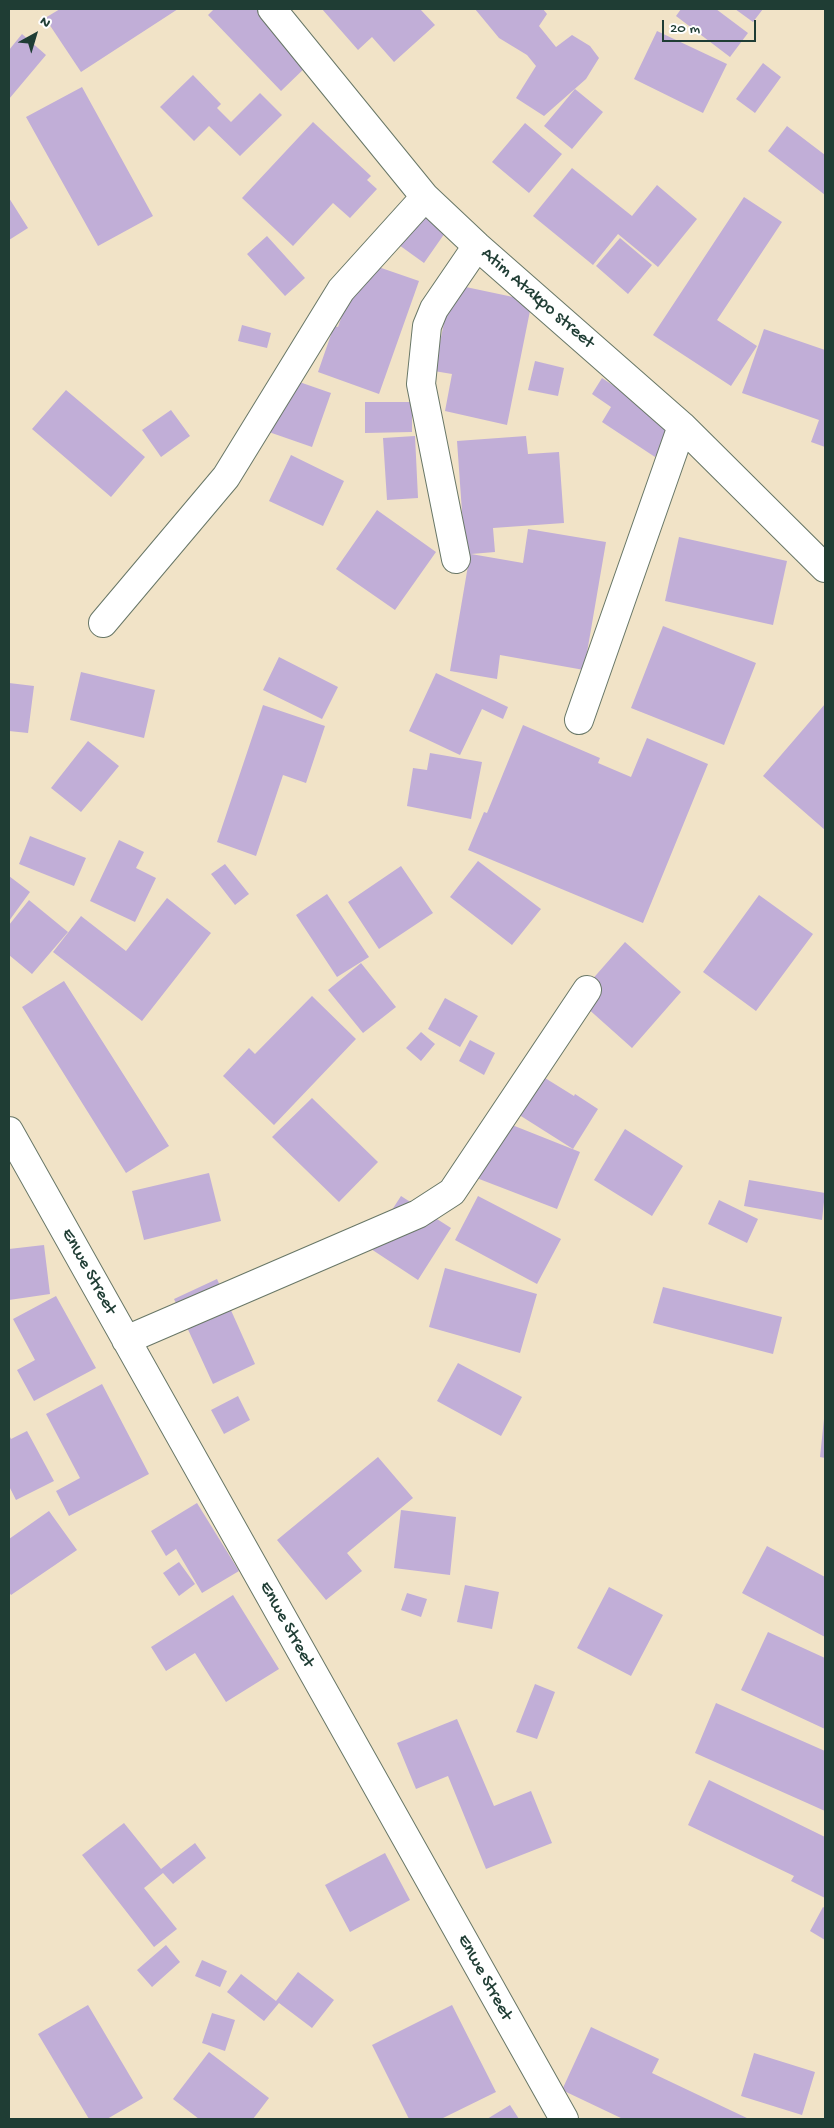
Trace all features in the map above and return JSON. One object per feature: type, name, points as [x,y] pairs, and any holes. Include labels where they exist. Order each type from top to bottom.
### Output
[{"type":"street","name":"Atim Atakpo street","points":[[272,9],[425,197],[477,246],[682,426],[825,568]]},
{"type":"street","points":[[103,623],[226,478],[341,290],[425,197]]},
{"type":"street","points":[[456,559],[421,384],[427,326],[434,309],[477,246]]},
{"type":"street","points":[[579,720],[682,426]]},
{"type":"street","points":[[126,1340],[418,1214],[452,1192],[587,990]]},
{"type":"street","name":"Enwe Street","points":[[9,1131],[564,2119]]},
{"type":"building","points":[[60,9],[178,9],[81,72],[45,18]]},
{"type":"building","points":[[214,9],[258,9],[310,63],[281,91],[208,15]]},
{"type":"building","points":[[322,9],[420,9],[435,25],[394,62],[372,37],[358,50]]},
{"type":"building","points":[[475,9],[543,9],[547,14],[539,26],[556,47],[572,35],[590,46],[599,58],[586,79],[544,116],[516,98],[536,66],[527,55],[499,38]]},
{"type":"building","points":[[681,9],[716,9],[748,33],[730,57],[676,16]]},
{"type":"building","points":[[735,9],[763,9],[753,22]]},
{"type":"building","points":[[657,31],[727,64],[703,113],[634,79]]},
{"type":"building","points":[[22,34],[46,55],[9,99],[9,50]]},
{"type":"building","points":[[763,63],[781,77],[755,113],[736,99]]},
{"type":"building","points":[[193,75],[221,104],[217,108],[231,122],[260,93],[282,115],[240,156],[209,126],[194,141],[160,107]]},
{"type":"building","points":[[82,87],[153,216],[98,246],[26,117]]},
{"type":"building","points":[[575,89],[603,112],[572,149],[544,126]]},
{"type":"building","points":[[313,122],[371,176],[367,180],[377,189],[350,218],[333,203],[293,246],[242,198]]},
{"type":"building","points":[[525,123],[562,154],[529,193],[492,162]]},
{"type":"building","points":[[787,126],[825,155],[825,195],[768,151]]},
{"type":"building","points":[[572,168],[632,216],[657,185],[697,219],[658,267],[618,234],[593,265],[533,216]]},
{"type":"building","points":[[744,197],[782,222],[717,320],[757,346],[731,386],[653,335]]},
{"type":"building","points":[[9,198],[28,228],[9,240]]},
{"type":"building","points":[[422,212],[447,230],[424,263],[399,245]]},
{"type":"building","points":[[267,236],[305,278],[285,296],[247,254]]},
{"type":"building","points":[[620,238],[652,265],[628,294],[596,266]]},
{"type":"building","points":[[361,261],[419,281],[379,394],[318,372],[334,326],[338,327]]},
{"type":"building","points":[[456,265],[461,286],[532,301],[507,425],[445,411],[452,374],[434,371]]},
{"type":"building","points":[[242,325],[271,333],[267,348],[238,341]]},
{"type":"building","points":[[764,329],[825,350],[825,447],[811,442],[819,420],[742,393]]},
{"type":"building","points":[[535,361],[564,368],[558,396],[528,390]]},
{"type":"building","points":[[285,377],[331,393],[312,447],[266,431]]},
{"type":"building","points":[[602,378],[675,426],[655,457],[602,422],[611,407],[592,394]]},
{"type":"building","points":[[66,390],[145,457],[111,497],[32,429]]},
{"type":"building","points":[[365,402],[412,402],[412,432],[365,433]]},
{"type":"building","points":[[171,410],[190,436],[161,457],[142,430]]},
{"type":"building","points":[[415,436],[418,498],[387,500],[383,438]]},
{"type":"building","points":[[526,436],[528,454],[559,452],[564,523],[493,528],[495,552],[471,554],[523,563],[528,529],[606,542],[584,670],[500,655],[497,679],[450,671],[470,554],[465,554],[457,441]]},
{"type":"building","points":[[291,455],[344,481],[323,526],[269,501]]},
{"type":"building","points":[[377,510],[436,552],[395,610],[336,569]]},
{"type":"building","points":[[679,537],[787,561],[773,625],[665,601]]},
{"type":"building","points":[[663,626],[756,663],[724,745],[631,708]]},
{"type":"building","points":[[279,657],[338,687],[322,719],[263,690]]},
{"type":"building","points":[[81,672],[155,690],[144,738],[70,720]]},
{"type":"building","points":[[436,673],[508,707],[503,719],[482,709],[460,755],[409,731]]},
{"type":"building","points":[[9,683],[34,686],[28,733],[9,731]]},
{"type":"building","points":[[825,704],[825,830],[763,776]]},
{"type":"building","points":[[263,705],[325,726],[306,783],[283,775],[256,856],[217,842]]},
{"type":"building","points":[[523,725],[600,758],[598,763],[631,777],[647,738],[708,764],[643,923],[468,850],[484,812],[487,813]]},
{"type":"building","points":[[88,741],[119,766],[81,812],[51,788]]},
{"type":"building","points":[[430,753],[482,762],[471,819],[407,806],[413,768],[427,770]]},
{"type":"building","points":[[30,836],[86,858],[74,886],[19,864]]},
{"type":"building","points":[[119,840],[144,852],[136,868],[156,878],[135,922],[90,901]]},
{"type":"building","points":[[478,861],[541,909],[512,945],[450,897]]},
{"type":"building","points":[[225,864],[249,894],[235,905],[211,874]]},
{"type":"building","points":[[401,866],[433,913],[379,949],[348,902]]},
{"type":"building","points":[[9,876],[30,892],[9,921]]},
{"type":"building","points":[[327,894],[369,957],[337,977],[296,915]]},
{"type":"building","points":[[759,895],[813,934],[756,1011],[703,972]]},
{"type":"building","points":[[167,898],[211,933],[142,1021],[53,952],[81,916],[126,951]]},
{"type":"building","points":[[29,900],[68,932],[32,974],[9,955],[9,925]]},
{"type":"building","points":[[625,942],[681,992],[632,1048],[576,998]]},
{"type":"building","points":[[361,963],[396,1007],[363,1033],[328,990]]},
{"type":"building","points":[[64,981],[169,1146],[126,1173],[22,1007]]},
{"type":"building","points":[[312,996],[356,1039],[274,1125],[223,1076],[249,1048],[255,1054]]},
{"type":"building","points":[[445,998],[478,1016],[460,1047],[428,1029]]},
{"type":"building","points":[[421,1032],[435,1044],[421,1061],[406,1048]]},
{"type":"building","points":[[470,1040],[495,1053],[484,1075],[459,1061]]},
{"type":"building","points":[[537,1073],[598,1109],[573,1149],[513,1111]]},
{"type":"building","points":[[312,1098],[378,1162],[339,1202],[272,1137]]},
{"type":"building","points":[[497,1119],[580,1152],[557,1209],[474,1177]]},
{"type":"building","points":[[625,1129],[683,1166],[652,1216],[594,1180]]},
{"type":"building","points":[[209,1173],[221,1221],[144,1240],[132,1191]]},
{"type":"building","points":[[749,1180],[825,1193],[822,1220],[744,1206]]},
{"type":"building","points":[[401,1196],[451,1228],[418,1280],[368,1247]]},
{"type":"building","points":[[478,1196],[561,1239],[537,1284],[455,1240]]},
{"type":"building","points":[[719,1200],[758,1219],[747,1243],[708,1224]]},
{"type":"building","points":[[44,1245],[50,1294],[9,1300],[9,1249]]},
{"type":"building","points":[[445,1268],[537,1294],[520,1353],[429,1327]]},
{"type":"building","points":[[217,1279],[255,1364],[213,1384],[174,1299]]},
{"type":"building","points":[[663,1287],[782,1317],[773,1354],[653,1323]]},
{"type":"building","points":[[56,1296],[96,1368],[34,1401],[17,1370],[35,1360],[13,1319]]},
{"type":"building","points":[[458,1363],[522,1397],[501,1436],[437,1401]]},
{"type":"building","points":[[102,1384],[149,1474],[69,1516],[56,1491],[80,1478],[46,1414]]},
{"type":"building","points":[[238,1396],[250,1420],[224,1434],[211,1410]]},
{"type":"building","points":[[825,1419],[825,1458],[820,1457]]},
{"type":"building","points":[[27,1431],[54,1481],[16,1500],[9,1486],[9,1435],[11,1439]]},
{"type":"building","points":[[378,1457],[413,1498],[347,1553],[362,1571],[326,1600],[277,1540]]},
{"type":"building","points":[[197,1503],[239,1571],[202,1593],[176,1549],[166,1556],[151,1531]]},
{"type":"building","points":[[401,1510],[456,1517],[450,1575],[394,1568]]},
{"type":"building","points":[[49,1511],[77,1550],[11,1595],[9,1592],[9,1539]]},
{"type":"building","points":[[767,1546],[825,1577],[825,1637],[742,1593]]},
{"type":"building","points":[[179,1562],[195,1584],[179,1596],[163,1573]]},
{"type":"building","points":[[465,1585],[499,1592],[492,1629],[457,1622]]},
{"type":"building","points":[[609,1587],[663,1615],[631,1676],[577,1648]]},
{"type":"building","points":[[407,1593],[427,1599],[421,1617],[401,1610]]},
{"type":"building","points":[[233,1595],[279,1669],[226,1702],[195,1653],[166,1671],[151,1647]]},
{"type":"building","points":[[768,1632],[825,1658],[825,1729],[741,1690]]},
{"type":"building","points":[[535,1684],[555,1692],[537,1739],[516,1732]]},
{"type":"building","points":[[716,1703],[825,1751],[825,1811],[695,1753]]},
{"type":"building","points":[[457,1719],[494,1806],[531,1791],[552,1843],[486,1869],[448,1776],[416,1789],[397,1743]]},
{"type":"building","points":[[709,1780],[825,1837],[825,1898],[791,1881],[794,1876],[688,1825]]},
{"type":"building","points":[[124,1823],[161,1869],[195,1843],[206,1858],[173,1884],[163,1873],[144,1888],[177,1929],[154,1947],[82,1855]]},
{"type":"building","points":[[385,1853],[410,1900],[350,1932],[325,1885]]},
{"type":"building","points":[[823,1907],[825,1908],[825,1940],[810,1931]]},
{"type":"building","points":[[166,1945],[180,1962],[152,1987],[137,1970]]},
{"type":"building","points":[[202,1960],[227,1971],[220,1987],[195,1976]]},
{"type":"building","points":[[298,1972],[334,2000],[312,2028],[279,2003],[264,2021],[227,1992],[241,1974],[276,2001]]},
{"type":"building","points":[[88,2005],[143,2098],[107,2119],[89,2119],[38,2034]]},
{"type":"building","points":[[452,2005],[496,2092],[441,2119],[409,2119],[372,2045]]},
{"type":"building","points":[[212,2013],[235,2020],[225,2051],[202,2043]]},
{"type":"building","points":[[591,2027],[659,2059],[652,2073],[749,2119],[623,2119],[562,2090]]},
{"type":"building","points":[[209,2052],[269,2098],[253,2119],[199,2119],[173,2099]]},
{"type":"building","points":[[754,2053],[815,2072],[802,2115],[741,2096]]},
{"type":"building","points":[[510,2105],[519,2119],[487,2119]]}]
